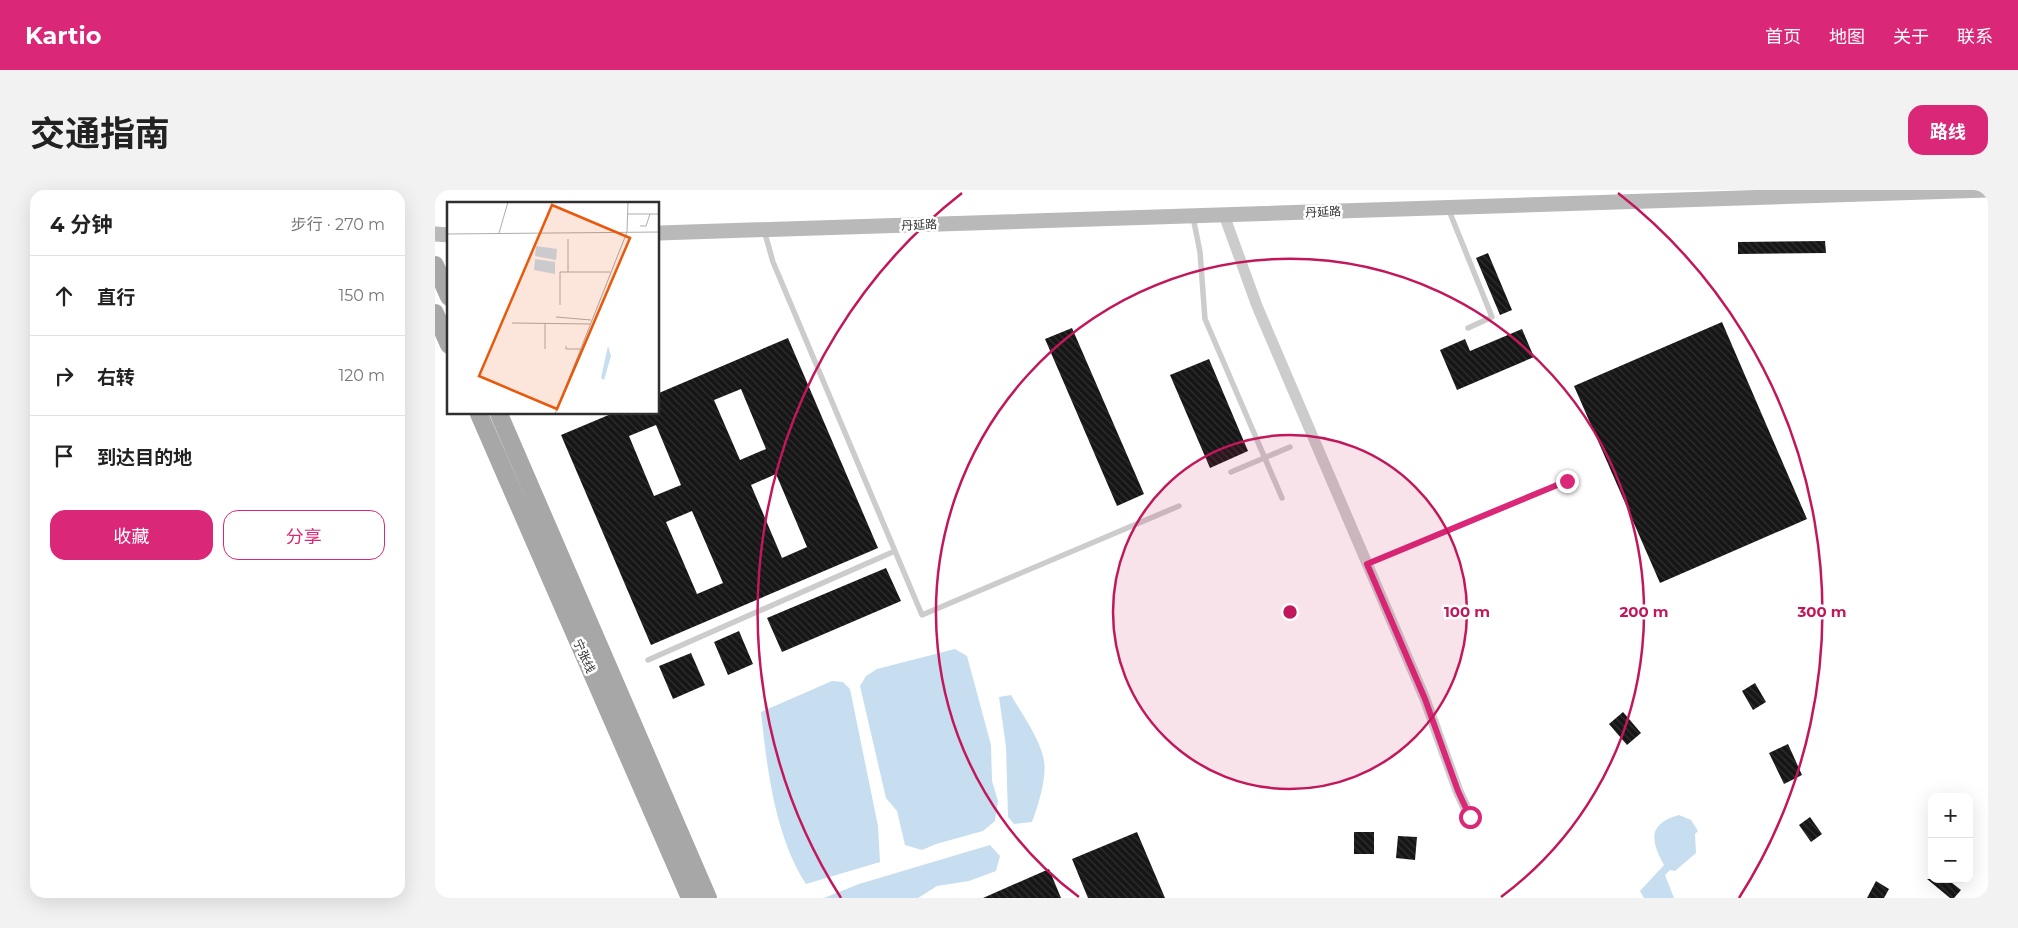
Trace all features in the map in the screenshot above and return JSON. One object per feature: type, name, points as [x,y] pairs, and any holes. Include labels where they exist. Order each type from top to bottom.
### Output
[{"type":"main road","name":"丹延路","points":[[660,234],[1988,190]]},
{"type":"main road","points":[[435,265],[447,292]]},
{"type":"main road","points":[[435,314],[447,341]]},
{"type":"main road","name":"宁张线","points":[[479,415],[690,898]]},
{"type":"main road","name":"宁张线","points":[[499,415],[708,898]]},
{"type":"street","points":[[1224,216],[1257,306],[1425,699],[1458,791],[1470,817]]},
{"type":"lane","points":[[1447,208],[1492,317],[1469,328]]},
{"type":"lane","points":[[1193,216],[1199,252],[1205,318],[1282,498]]},
{"type":"lane","points":[[764,230],[773,262],[923,615],[1179,506]]},
{"type":"lane","points":[[1231,472],[1290,447]]},
{"type":"lane","points":[[1367,564],[1567,481]]},
{"type":"lane","points":[[648,660],[895,551]]},
{"type":"water","points":[[955,649],[967,656],[991,745],[992,781],[998,801],[995,821],[983,831],[936,844],[922,850],[905,845],[897,811],[886,798],[860,686],[866,676],[877,669]]},
{"type":"water","points":[[832,681],[843,682],[850,689],[878,826],[880,862],[806,884],[795,865],[780,824],[766,756],[761,712]]},
{"type":"water","points":[[1011,695],[1039,745],[1045,768],[1041,792],[1032,822],[1014,824],[1008,817],[1006,747],[999,697]]},
{"type":"water","points":[[1679,815],[1691,820],[1698,831],[1695,834],[1696,853],[1675,871],[1670,870],[1665,875],[1674,898],[1644,898],[1640,891],[1664,865],[1656,848],[1655,834],[1657,828],[1661,823]]},
{"type":"water","points":[[990,845],[1000,856],[996,871],[969,881],[937,886],[918,898],[824,898],[859,884]]},
{"type":"building","points":[[1825,241],[1826,253],[1738,254],[1738,242]]},
{"type":"building","points":[[1488,253],[1512,310],[1500,315],[1476,258]]},
{"type":"building","points":[[1722,322],[1807,519],[1660,583],[1574,386]]},
{"type":"building","points":[[1072,328],[1144,494],[1117,506],[1045,339]]},
{"type":"building","points":[[1522,329],[1534,357],[1457,390],[1440,350],[1465,339],[1470,351]]},
{"type":"building","points":[[788,338],[878,548],[651,645],[561,435],[609,415],[660,415],[660,393]],"holes":[[[741,389],[766,449],[740,460],[714,400]],[[656,425],[681,485],[654,496],[629,436]],[[776,474],[807,547],[782,558],[751,485]],[[692,511],[723,583],[697,594],[666,522]]]},
{"type":"building","points":[[1209,359],[1248,451],[1210,468],[1170,375]]},
{"type":"building","points":[[886,568],[901,601],[782,652],[767,618]]},
{"type":"building","points":[[739,631],[753,664],[728,675],[714,642]]},
{"type":"building","points":[[691,653],[705,685],[673,699],[659,666]]},
{"type":"building","points":[[1755,683],[1766,702],[1753,710],[1742,691]]},
{"type":"building","points":[[1623,712],[1641,733],[1627,745],[1609,724]]},
{"type":"building","points":[[1788,744],[1802,775],[1784,784],[1769,753]]},
{"type":"building","points":[[1810,817],[1822,834],[1811,842],[1799,825]]},
{"type":"building","points":[[1137,832],[1165,898],[1088,898],[1072,859]]},
{"type":"building","points":[[1354,832],[1374,832],[1374,854],[1354,854]]},
{"type":"building","points":[[1398,836],[1417,837],[1415,860],[1396,858]]},
{"type":"building","points":[[1049,869],[1061,898],[983,898]]},
{"type":"building","points":[[1876,881],[1889,889],[1884,898],[1867,898]]},
{"type":"building","points":[[1932,883],[1952,883],[1961,890],[1954,898],[1950,898]]},
{"type":"route","points":[[1470,817],[1458,791],[1449,760],[1425,699],[1367,564],[1567,481]]}]
